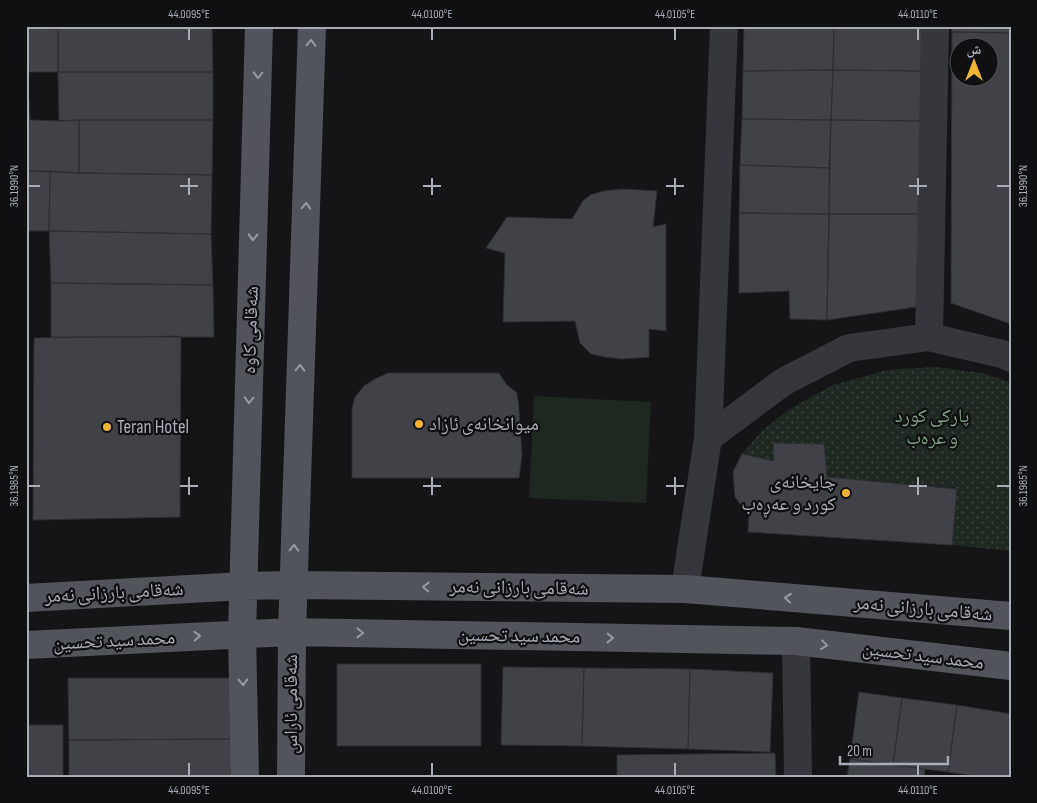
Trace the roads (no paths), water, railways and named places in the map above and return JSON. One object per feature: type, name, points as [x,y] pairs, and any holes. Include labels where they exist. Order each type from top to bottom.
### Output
[{"type":"main road","name":"شەقامی کاوە","points":[[242,634],[259,26]]},
{"type":"main road","points":[[292,632],[312,26]]},
{"type":"main road","name":"شەقامی بارزانی نەمر","points":[[26,598],[293,585],[685,589],[1011,616]]},
{"type":"main road","name":"محمد سید تحسین","points":[[26,646],[292,632],[796,641],[1011,666]]},
{"type":"main road","name":"شەقامی ئاراس","points":[[291,777],[292,632]]},
{"type":"main road","points":[[242,634],[245,777]]},
{"type":"street","points":[[685,589],[708,438],[724,26]]},
{"type":"street","points":[[929,338],[935,26]]},
{"type":"street","points":[[708,438],[783,382],[849,348],[929,338],[1002,354],[1011,358]]},
{"type":"street","points":[[796,641],[798,777]]},
{"type":"place","name":"میوانخانەی ئازاد","points":[[419,424]]},
{"type":"place","name":"Teran Hotel","points":[[107,427]]},
{"type":"place","name":"چایخانەی کورد و عەڕەب","points":[[846,493]]},
{"type":"park label","name":"پاركی كورد و عرەب","points":[[932,427]]}]
